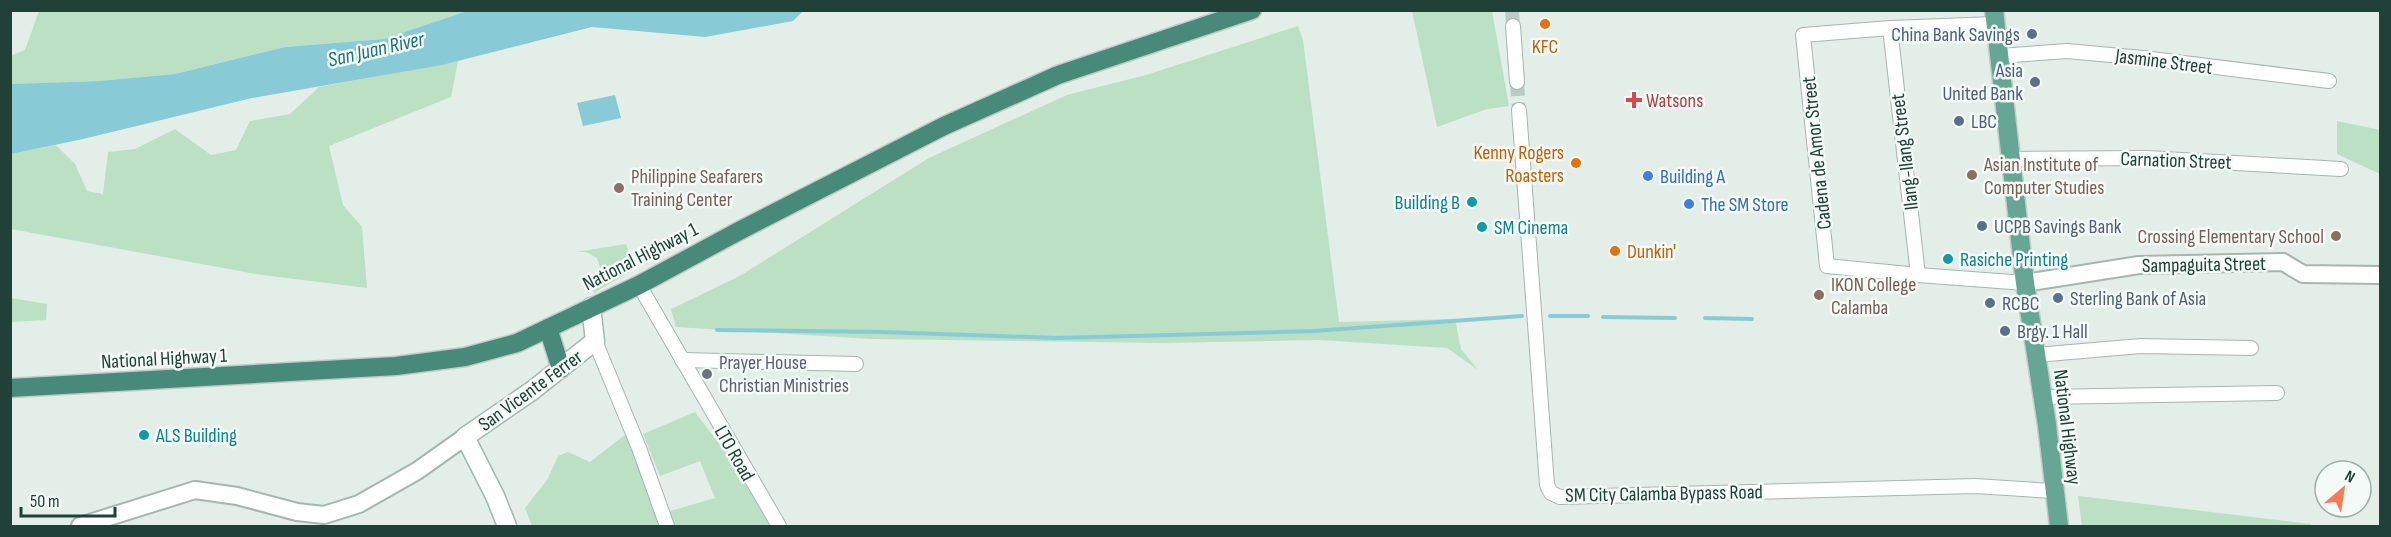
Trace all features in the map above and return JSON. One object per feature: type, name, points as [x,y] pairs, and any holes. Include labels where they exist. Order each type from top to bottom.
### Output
[{"type":"highway","name":"National Highway 1","points":[[10,388],[396,366],[465,357],[517,343],[639,285],[919,139],[1058,75],[1252,10]]},
{"type":"highway","points":[[548,328],[561,369]]},
{"type":"main road","name":"National Highway","points":[[1995,17],[2025,283],[2043,397],[2059,526]]},
{"type":"main road","points":[[591,307],[595,341]]},
{"type":"main road","name":"San Vicente Ferrer","points":[[465,437],[561,369],[595,341]]},
{"type":"main road","points":[[465,437],[495,496],[507,526]]},
{"type":"street","name":"Cadena de Amor Street","points":[[1995,17],[1803,35],[1827,266],[2025,283]]},
{"type":"street","points":[[1513,26],[1517,82]]},
{"type":"street","name":"Ilang-Ilang Street","points":[[1890,28],[1918,275]]},
{"type":"street","name":"Jasmine Street","points":[[1999,56],[2067,51],[2329,81]]},
{"type":"street","name":"SM City Calamba Bypass Road","points":[[1519,110],[1546,473],[1551,493],[1560,497],[1975,486],[2053,491]]},
{"type":"street","name":"Carnation Street","points":[[2011,159],[2147,158],[2341,169]]},
{"type":"street","name":"Sampaguita Street","points":[[2025,283],[2150,264],[2283,262],[2303,274],[2380,275]]},
{"type":"street","name":"LTO Road","points":[[639,285],[779,526]]},
{"type":"street","points":[[595,341],[639,448],[667,526]]},
{"type":"street","points":[[2036,355],[2141,346],[2252,348]]},
{"type":"street","points":[[682,360],[856,364]]},
{"type":"street","points":[[2043,397],[2277,393]]},
{"type":"street","points":[[80,526],[195,490],[237,496],[297,512],[324,515],[359,504],[417,471],[465,437]]},
{"type":"green space","points":[[39,11],[467,11],[384,39],[285,47],[175,74],[99,81],[11,84],[10,56],[25,50]]},
{"type":"green space","points":[[1412,11],[1492,11],[1509,106],[1487,109],[1437,127]]},
{"type":"green space","points":[[1298,26],[1303,40],[1339,322],[1455,319],[1461,349],[1478,370],[1447,348],[1319,340],[1163,343],[870,339],[676,327],[671,309],[738,277],[929,158],[1067,95],[1146,75]]},
{"type":"green space","points":[[458,61],[451,97],[329,146],[343,205],[362,227],[367,288],[262,275],[11,229],[10,154],[56,145],[75,164],[87,191],[103,194],[108,152],[135,149],[175,129],[211,155],[236,150],[250,121],[290,114],[319,87]]},
{"type":"green space","points":[[2337,121],[2380,130],[2380,174],[2337,154]]},
{"type":"green space","points":[[626,244],[633,270],[594,293],[589,281],[602,274],[597,258],[586,252],[576,252]]},
{"type":"green space","points":[[11,298],[47,304],[46,320],[11,322]]},
{"type":"green space","points":[[695,412],[741,473],[770,526],[532,526],[525,508],[547,480],[558,456],[568,452],[590,462],[626,434],[670,511],[715,498],[700,461],[660,476],[643,434]]},
{"type":"green space","points":[[2078,496],[2311,524],[2311,526],[2082,526]]},
{"type":"water","name":"San Juan River","points":[[467,11],[803,11],[793,21],[705,37],[592,27],[442,65],[252,98],[11,154],[11,84],[99,81],[175,74],[285,47],[384,39]]},
{"type":"water","points":[[615,95],[621,118],[583,126],[577,103]]},
{"type":"waterway","points":[[717,330],[882,332],[1056,338],[1314,331],[1522,316]]},
{"type":"waterway","points":[[1550,316],[1588,316]]},
{"type":"waterway","points":[[1603,317],[1675,318]]},
{"type":"waterway","points":[[1705,318],[1752,319]]},
{"type":"tunnel","points":[[1512,10],[1513,26]]},
{"type":"tunnel","points":[[1517,82],[1519,110]]},
{"type":"place","name":"KFC","points":[[1545,24]]},
{"type":"place","name":"China Bank Savings","points":[[2032,34]]},
{"type":"place","name":"Asia United Bank","points":[[2035,82]]},
{"type":"place","name":"Watsons","points":[[1634,100]]},
{"type":"place","name":"LBC","points":[[1959,121]]},
{"type":"place","name":"Kenny Rogers Roasters","points":[[1576,163]]},
{"type":"place","name":"Asian Institute of Computer Studies","points":[[1972,175]]},
{"type":"place","name":"Building A","points":[[1648,176]]},
{"type":"place","name":"Philippine Seafarers Training Center","points":[[619,188]]},
{"type":"place","name":"Building B","points":[[1472,202]]},
{"type":"place","name":"The SM Store","points":[[1689,204]]},
{"type":"place","name":"UCPB Savings Bank","points":[[1982,226]]},
{"type":"place","name":"SM Cinema","points":[[1482,227]]},
{"type":"place","name":"Crossing Elementary School","points":[[2336,236]]},
{"type":"place","name":"Dunkin'","points":[[1615,251]]},
{"type":"place","name":"Rasiche Printing","points":[[1948,259]]},
{"type":"place","name":"IKON College Calamba","points":[[1819,295]]},
{"type":"place","name":"Sterling Bank of Asia","points":[[2058,298]]},
{"type":"place","name":"RCBC","points":[[1990,303]]},
{"type":"place","name":"Brgy. 1 Hall","points":[[2005,331]]},
{"type":"place","name":"Prayer House Christian Ministries","points":[[707,374]]},
{"type":"place","name":"ALS Building","points":[[144,435]]}]
